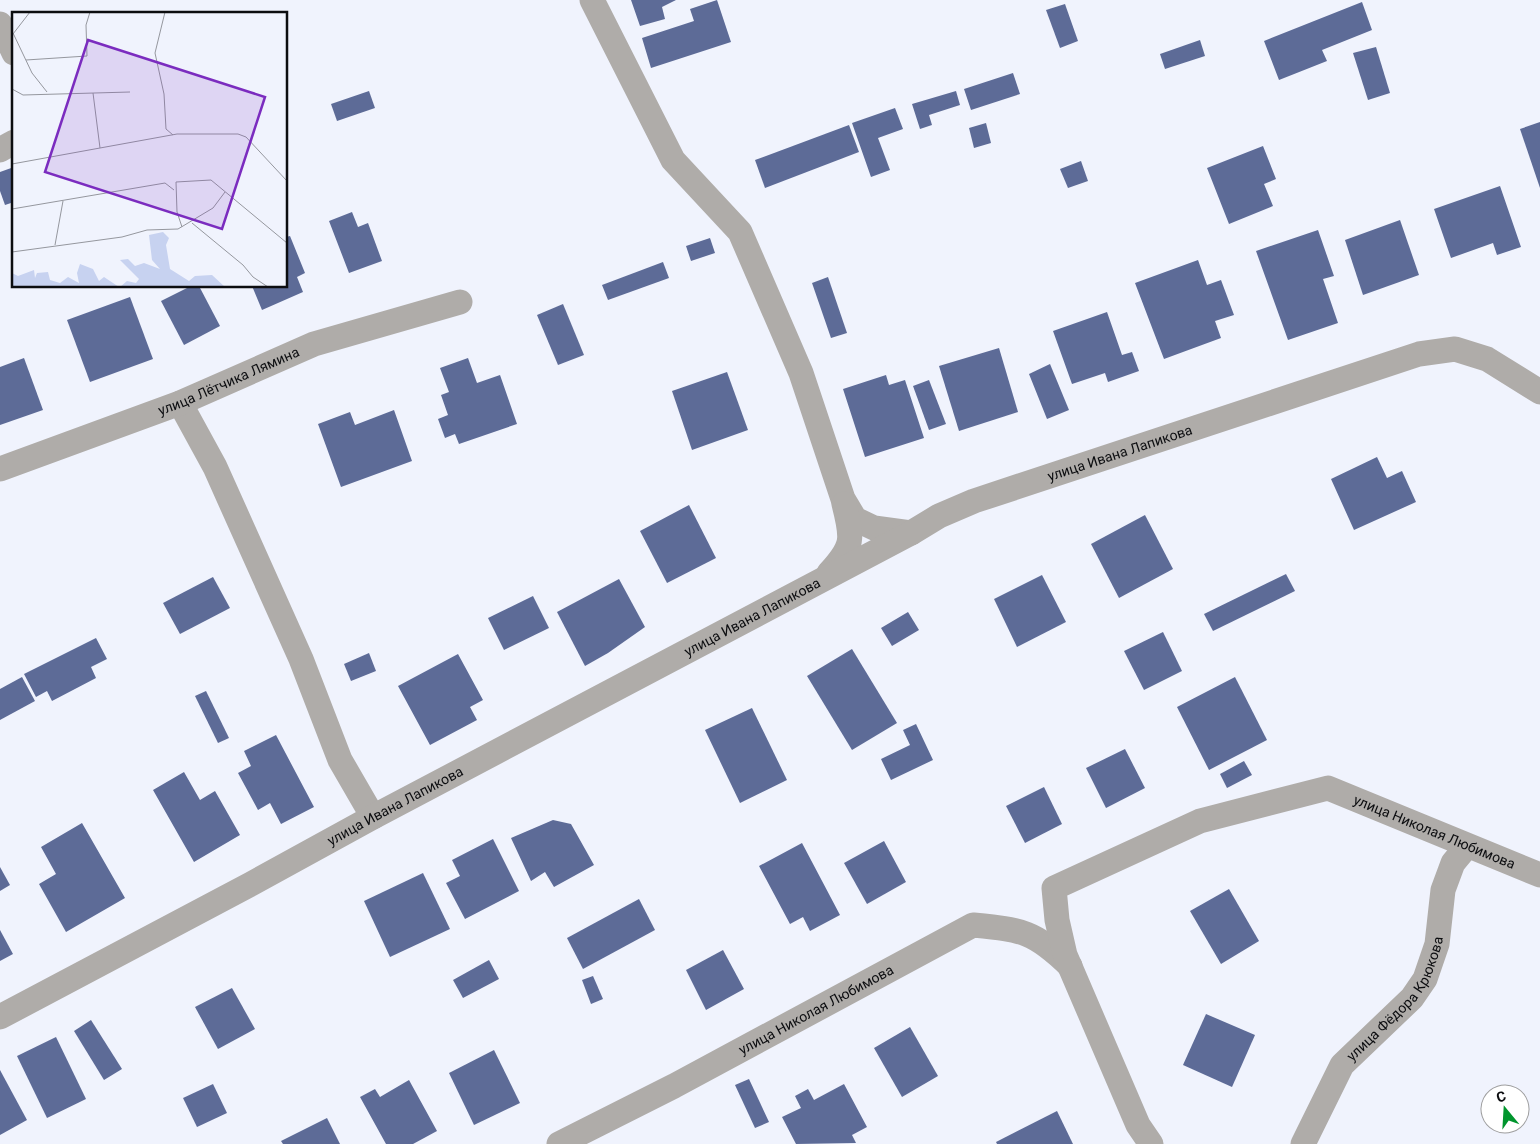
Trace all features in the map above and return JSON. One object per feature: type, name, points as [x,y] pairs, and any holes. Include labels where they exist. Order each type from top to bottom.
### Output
[{"type":"street","points":[[592,0],[673,160],[740,232],[801,373],[843,499],[849,524],[850,540],[846,555],[824,579]]},
{"type":"street","points":[[0,24],[12,49]]},
{"type":"street","points":[[0,150],[12,143]]},
{"type":"street","name":"улица Лётчика Лямина","points":[[0,469],[180,403],[314,344],[460,302]]},
{"type":"street","name":"улица Ивана Лапикова","points":[[0,1017],[373,817],[911,533],[939,516],[974,501],[1419,354],[1455,349],[1487,359],[1540,392]]},
{"type":"street","points":[[180,403],[215,467],[300,658],[340,760],[373,817]]},
{"type":"street","points":[[843,499],[855,519],[874,528],[911,533]]},
{"type":"street","name":"улица Николая Любимова","points":[[1071,967],[1065,955],[1054,888],[1200,821],[1328,788],[1540,875]]},
{"type":"street","name":"улица Фёдора Крюкова","points":[[1303,1144],[1342,1065],[1412,998],[1425,979],[1437,944],[1443,890],[1453,863],[1467,846]]},
{"type":"street","name":"улица Николая Любимова","points":[[559,1144],[674,1086],[973,925],[1007,928],[1033,935],[1051,948],[1071,967]]},
{"type":"street","points":[[1071,967],[1138,1125],[1151,1144]]},
{"type":"building","points":[[631,0],[676,0],[662,7],[665,19],[640,26]]},
{"type":"building","points":[[717,0],[731,42],[651,68],[642,38],[694,21],[690,9]]},
{"type":"building","points":[[1362,2],[1372,30],[1322,50],[1327,61],[1279,80],[1264,41]]},
{"type":"building","points":[[1065,4],[1078,41],[1060,48],[1046,10]]},
{"type":"building","points":[[1200,40],[1205,56],[1165,69],[1160,54]]},
{"type":"building","points":[[1376,47],[1390,93],[1368,100],[1353,53]]},
{"type":"building","points":[[1013,73],[1020,94],[971,110],[964,89]]},
{"type":"building","points":[[369,91],[375,108],[337,121],[331,104]]},
{"type":"building","points":[[956,91],[960,105],[929,115],[932,125],[920,129],[912,104]]},
{"type":"building","points":[[895,108],[903,129],[878,138],[890,170],[871,177],[852,123]]},
{"type":"building","points":[[1540,122],[1540,188],[1520,129]]},
{"type":"building","points":[[986,123],[991,143],[974,148],[969,128]]},
{"type":"building","points":[[849,125],[859,152],[765,188],[755,160]]},
{"type":"building","points":[[1263,146],[1276,179],[1264,184],[1273,206],[1229,224],[1207,168]]},
{"type":"building","points":[[1081,161],[1088,181],[1068,188],[1060,169]]},
{"type":"building","points":[[12,168],[12,203],[5,205],[0,191],[0,172]]},
{"type":"building","points":[[1500,186],[1521,247],[1497,255],[1493,243],[1451,258],[1434,209]]},
{"type":"building","points":[[352,212],[358,227],[368,223],[382,261],[349,273],[329,221]]},
{"type":"building","points":[[1400,220],[1419,275],[1363,295],[1345,240]]},
{"type":"building","points":[[1318,230],[1334,276],[1323,279],[1338,323],[1288,340],[1256,251]]},
{"type":"building","points":[[288,236],[290,236],[305,273],[297,277],[303,292],[262,310],[253,288],[288,288]]},
{"type":"building","points":[[710,238],[715,253],[691,261],[686,246]]},
{"type":"building","points":[[1198,260],[1207,285],[1221,280],[1234,315],[1215,321],[1221,338],[1164,359],[1135,283]]},
{"type":"building","points":[[663,262],[669,278],[608,300],[602,285]]},
{"type":"building","points":[[828,277],[847,333],[831,338],[812,283]]},
{"type":"building","points":[[187,288],[200,288],[220,326],[184,345],[161,301]]},
{"type":"building","points":[[130,297],[153,359],[90,382],[67,320]]},
{"type":"building","points":[[563,304],[584,355],[558,365],[537,315]]},
{"type":"building","points":[[1107,312],[1122,355],[1132,352],[1139,371],[1108,382],[1105,373],[1072,384],[1053,331]]},
{"type":"building","points":[[999,348],[1018,412],[959,431],[939,366]]},
{"type":"building","points":[[24,358],[43,410],[0,425],[0,367]]},
{"type":"building","points":[[468,358],[477,383],[500,375],[517,424],[459,444],[455,434],[445,438],[438,419],[448,415],[441,395],[449,392],[440,368]]},
{"type":"building","points":[[1050,364],[1069,410],[1047,419],[1029,374]]},
{"type":"building","points":[[727,372],[748,430],[692,450],[672,391]]},
{"type":"building","points":[[886,375],[889,385],[905,380],[924,438],[865,457],[843,389]]},
{"type":"building","points":[[929,380],[946,424],[929,430],[913,386]]},
{"type":"building","points":[[394,410],[412,461],[341,487],[318,424],[350,412],[355,425]]},
{"type":"building","points":[[1377,457],[1387,478],[1402,471],[1416,502],[1354,530],[1331,479]]},
{"type":"building","points":[[689,505],[716,558],[667,583],[640,531]]},
{"type":"building","points":[[1145,515],[1173,569],[1119,598],[1091,544]]},
{"type":"building","points":[[1286,574],[1295,591],[1213,631],[1204,614]]},
{"type":"building","points":[[1042,575],[1066,622],[1017,647],[994,599]]},
{"type":"building","points":[[213,577],[230,608],[180,634],[163,603]]},
{"type":"building","points":[[619,579],[645,627],[608,653],[585,666],[557,612]]},
{"type":"building","points":[[533,596],[549,628],[504,650],[488,618]]},
{"type":"building","points":[[908,612],[919,630],[892,646],[881,628]]},
{"type":"building","points":[[1163,632],[1182,671],[1144,690],[1124,651]]},
{"type":"building","points":[[96,638],[107,659],[91,667],[96,678],[52,701],[47,691],[36,697],[24,674]]},
{"type":"building","points":[[852,649],[897,723],[852,750],[807,676]]},
{"type":"building","points":[[369,653],[376,671],[351,681],[344,664]]},
{"type":"building","points":[[458,654],[483,700],[470,707],[477,720],[430,745],[398,686]]},
{"type":"building","points":[[22,677],[35,701],[0,720],[0,689]]},
{"type":"building","points":[[1235,677],[1267,740],[1209,770],[1177,707]]},
{"type":"building","points":[[206,691],[229,738],[218,743],[195,696]]},
{"type":"building","points":[[752,708],[787,780],[740,803],[705,730]]},
{"type":"building","points":[[916,724],[933,760],[891,780],[881,759],[910,745],[903,730]]},
{"type":"building","points":[[276,735],[314,807],[281,824],[270,803],[258,810],[238,773],[251,766],[244,751]]},
{"type":"building","points":[[1125,749],[1145,788],[1106,808],[1086,768]]},
{"type":"building","points":[[1244,761],[1252,775],[1227,788],[1220,774]]},
{"type":"building","points":[[184,772],[200,800],[215,791],[240,835],[194,862],[153,790]]},
{"type":"building","points":[[1044,787],[1062,824],[1025,843],[1006,806]]},
{"type":"building","points":[[553,820],[571,824],[594,865],[554,887],[545,872],[531,881],[511,838]]},
{"type":"building","points":[[82,823],[125,898],[66,932],[39,884],[56,874],[41,847]]},
{"type":"building","points":[[493,839],[519,891],[465,919],[446,883],[460,876],[452,860]]},
{"type":"building","points":[[884,841],[906,882],[867,904],[844,863]]},
{"type":"building","points":[[802,843],[840,915],[810,931],[803,917],[790,924],[759,866]]},
{"type":"building","points":[[0,867],[10,885],[0,891]]},
{"type":"building","points":[[423,873],[450,929],[390,957],[364,901]]},
{"type":"building","points":[[1229,889],[1259,941],[1221,964],[1190,911]]},
{"type":"building","points":[[639,899],[655,930],[583,969],[567,938]]},
{"type":"building","points":[[0,930],[13,954],[0,961]]},
{"type":"building","points":[[723,950],[744,989],[706,1010],[686,970]]},
{"type":"building","points":[[489,960],[499,979],[463,998],[453,980]]},
{"type":"building","points":[[593,976],[603,999],[591,1004],[582,980]]},
{"type":"building","points":[[232,988],[255,1029],[218,1049],[195,1007]]},
{"type":"building","points":[[1206,1014],[1255,1035],[1232,1087],[1183,1065]]},
{"type":"building","points":[[91,1020],[122,1069],[104,1080],[74,1031]]},
{"type":"building","points":[[910,1027],[938,1076],[902,1097],[874,1048]]},
{"type":"building","points":[[56,1037],[86,1099],[47,1118],[17,1056]]},
{"type":"building","points":[[494,1050],[520,1103],[474,1125],[449,1073]]},
{"type":"building","points":[[0,1070],[27,1120],[0,1135]]},
{"type":"building","points":[[749,1079],[769,1122],[755,1128],[735,1085]]},
{"type":"building","points":[[409,1080],[437,1131],[413,1144],[386,1144],[360,1097],[375,1089],[380,1097]]},
{"type":"building","points":[[213,1084],[227,1113],[197,1127],[183,1098]]},
{"type":"building","points":[[844,1084],[867,1127],[852,1135],[856,1143],[796,1144],[782,1117],[801,1108],[795,1096],[808,1089],[814,1100]]},
{"type":"building","points":[[1057,1111],[1073,1144],[997,1144],[996,1142]]},
{"type":"building","points":[[327,1118],[340,1144],[283,1144],[281,1141]]}]
